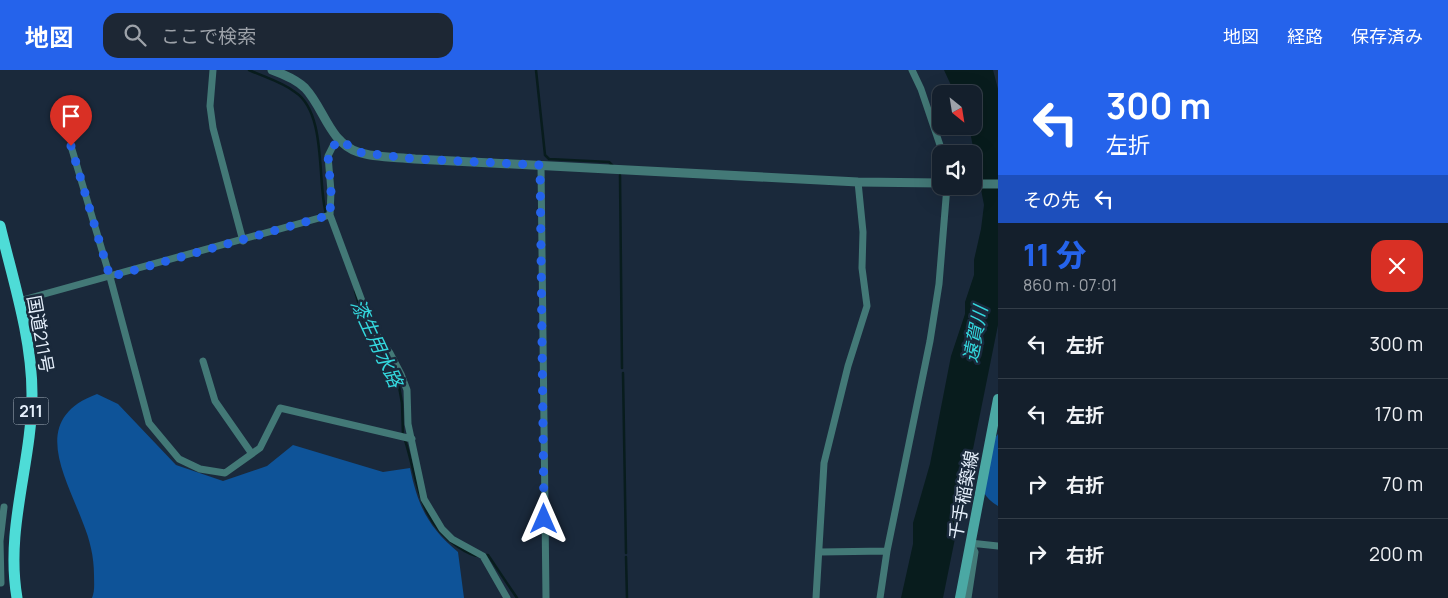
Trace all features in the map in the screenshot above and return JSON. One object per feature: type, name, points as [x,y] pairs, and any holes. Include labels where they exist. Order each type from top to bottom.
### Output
[{"type":"highway","name":"国道211号","points":[[0,226],[19,301],[30,364],[32,394],[30,429],[13,539],[14,583],[17,598]]},
{"type":"main road","name":"千手稲築線","points":[[960,598],[998,399]]},
{"type":"street","points":[[213,70],[210,106],[213,128],[243,241]]},
{"type":"street","points":[[272,70],[288,76],[304,87],[329,129],[357,152],[415,159],[858,182],[932,183]]},
{"type":"street","points":[[912,70],[921,89],[940,145]]},
{"type":"street","points":[[341,140],[333,146],[328,156],[331,191],[330,215],[372,328],[401,374],[407,390],[408,424],[424,499],[432,515],[452,539],[483,556],[507,598]]},
{"type":"street","points":[[71,146],[110,277],[149,423],[179,460],[200,469],[225,473],[260,448],[280,408],[412,439]]},
{"type":"street","points":[[540,165],[546,598]]},
{"type":"street","points":[[816,598],[824,463],[848,366],[858,341],[867,306],[862,268],[863,232],[858,182]]},
{"type":"street","points":[[982,184],[998,184]]},
{"type":"street","points":[[880,598],[886,551],[932,332],[939,284],[946,195]]},
{"type":"street","points":[[19,301],[243,241],[330,215]]},
{"type":"street","points":[[203,362],[215,401],[252,454]]},
{"type":"street","points":[[14,583],[1,583],[0,541],[2,506],[17,508]]},
{"type":"street","points":[[970,544],[998,546]]},
{"type":"street","points":[[968,598],[974,552],[970,544]]},
{"type":"street","points":[[820,552],[886,551]]},
{"type":"shaded area","points":[[97,394],[118,404],[176,465],[223,481],[267,466],[293,445],[383,472],[410,468],[417,494],[426,515],[439,534],[458,552],[464,598],[92,598],[94,581],[91,549],[62,468],[58,450],[58,433],[64,418],[76,405]]},
{"type":"shaded area","points":[[998,434],[998,506],[989,499],[983,490],[980,472],[986,452]]},
{"type":"water","name":"遠賀川","points":[[944,70],[993,70],[998,89],[998,325],[943,598],[901,598],[913,544],[913,523],[930,464],[951,356],[965,314],[965,302],[974,275],[974,260],[984,205],[982,194],[982,145],[973,145],[971,135],[982,135],[982,85],[951,85]]},
{"type":"waterway","name":"漆生用水路","points":[[249,70],[284,85],[295,92],[305,102],[312,115],[319,149],[326,214]]},
{"type":"waterway","points":[[536,70],[545,155],[549,159],[609,162],[613,166]]},
{"type":"waterway","points":[[620,175],[622,368]]},
{"type":"waterway","name":"漆生用水路","points":[[355,291],[365,326],[398,381],[402,403],[403,435]]},
{"type":"waterway","points":[[623,373],[626,553]]},
{"type":"waterway","name":"漆生用水路","points":[[405,440],[421,499],[427,513],[445,537],[465,552],[479,556]]},
{"type":"waterway","points":[[484,555],[488,555],[517,598]]},
{"type":"waterway","points":[[626,557],[627,598]]},
{"type":"route","points":[[71,146],[110,277],[330,215],[331,191],[328,156],[333,146],[341,140],[357,152],[415,159],[540,165],[544,371],[544,519]]}]
